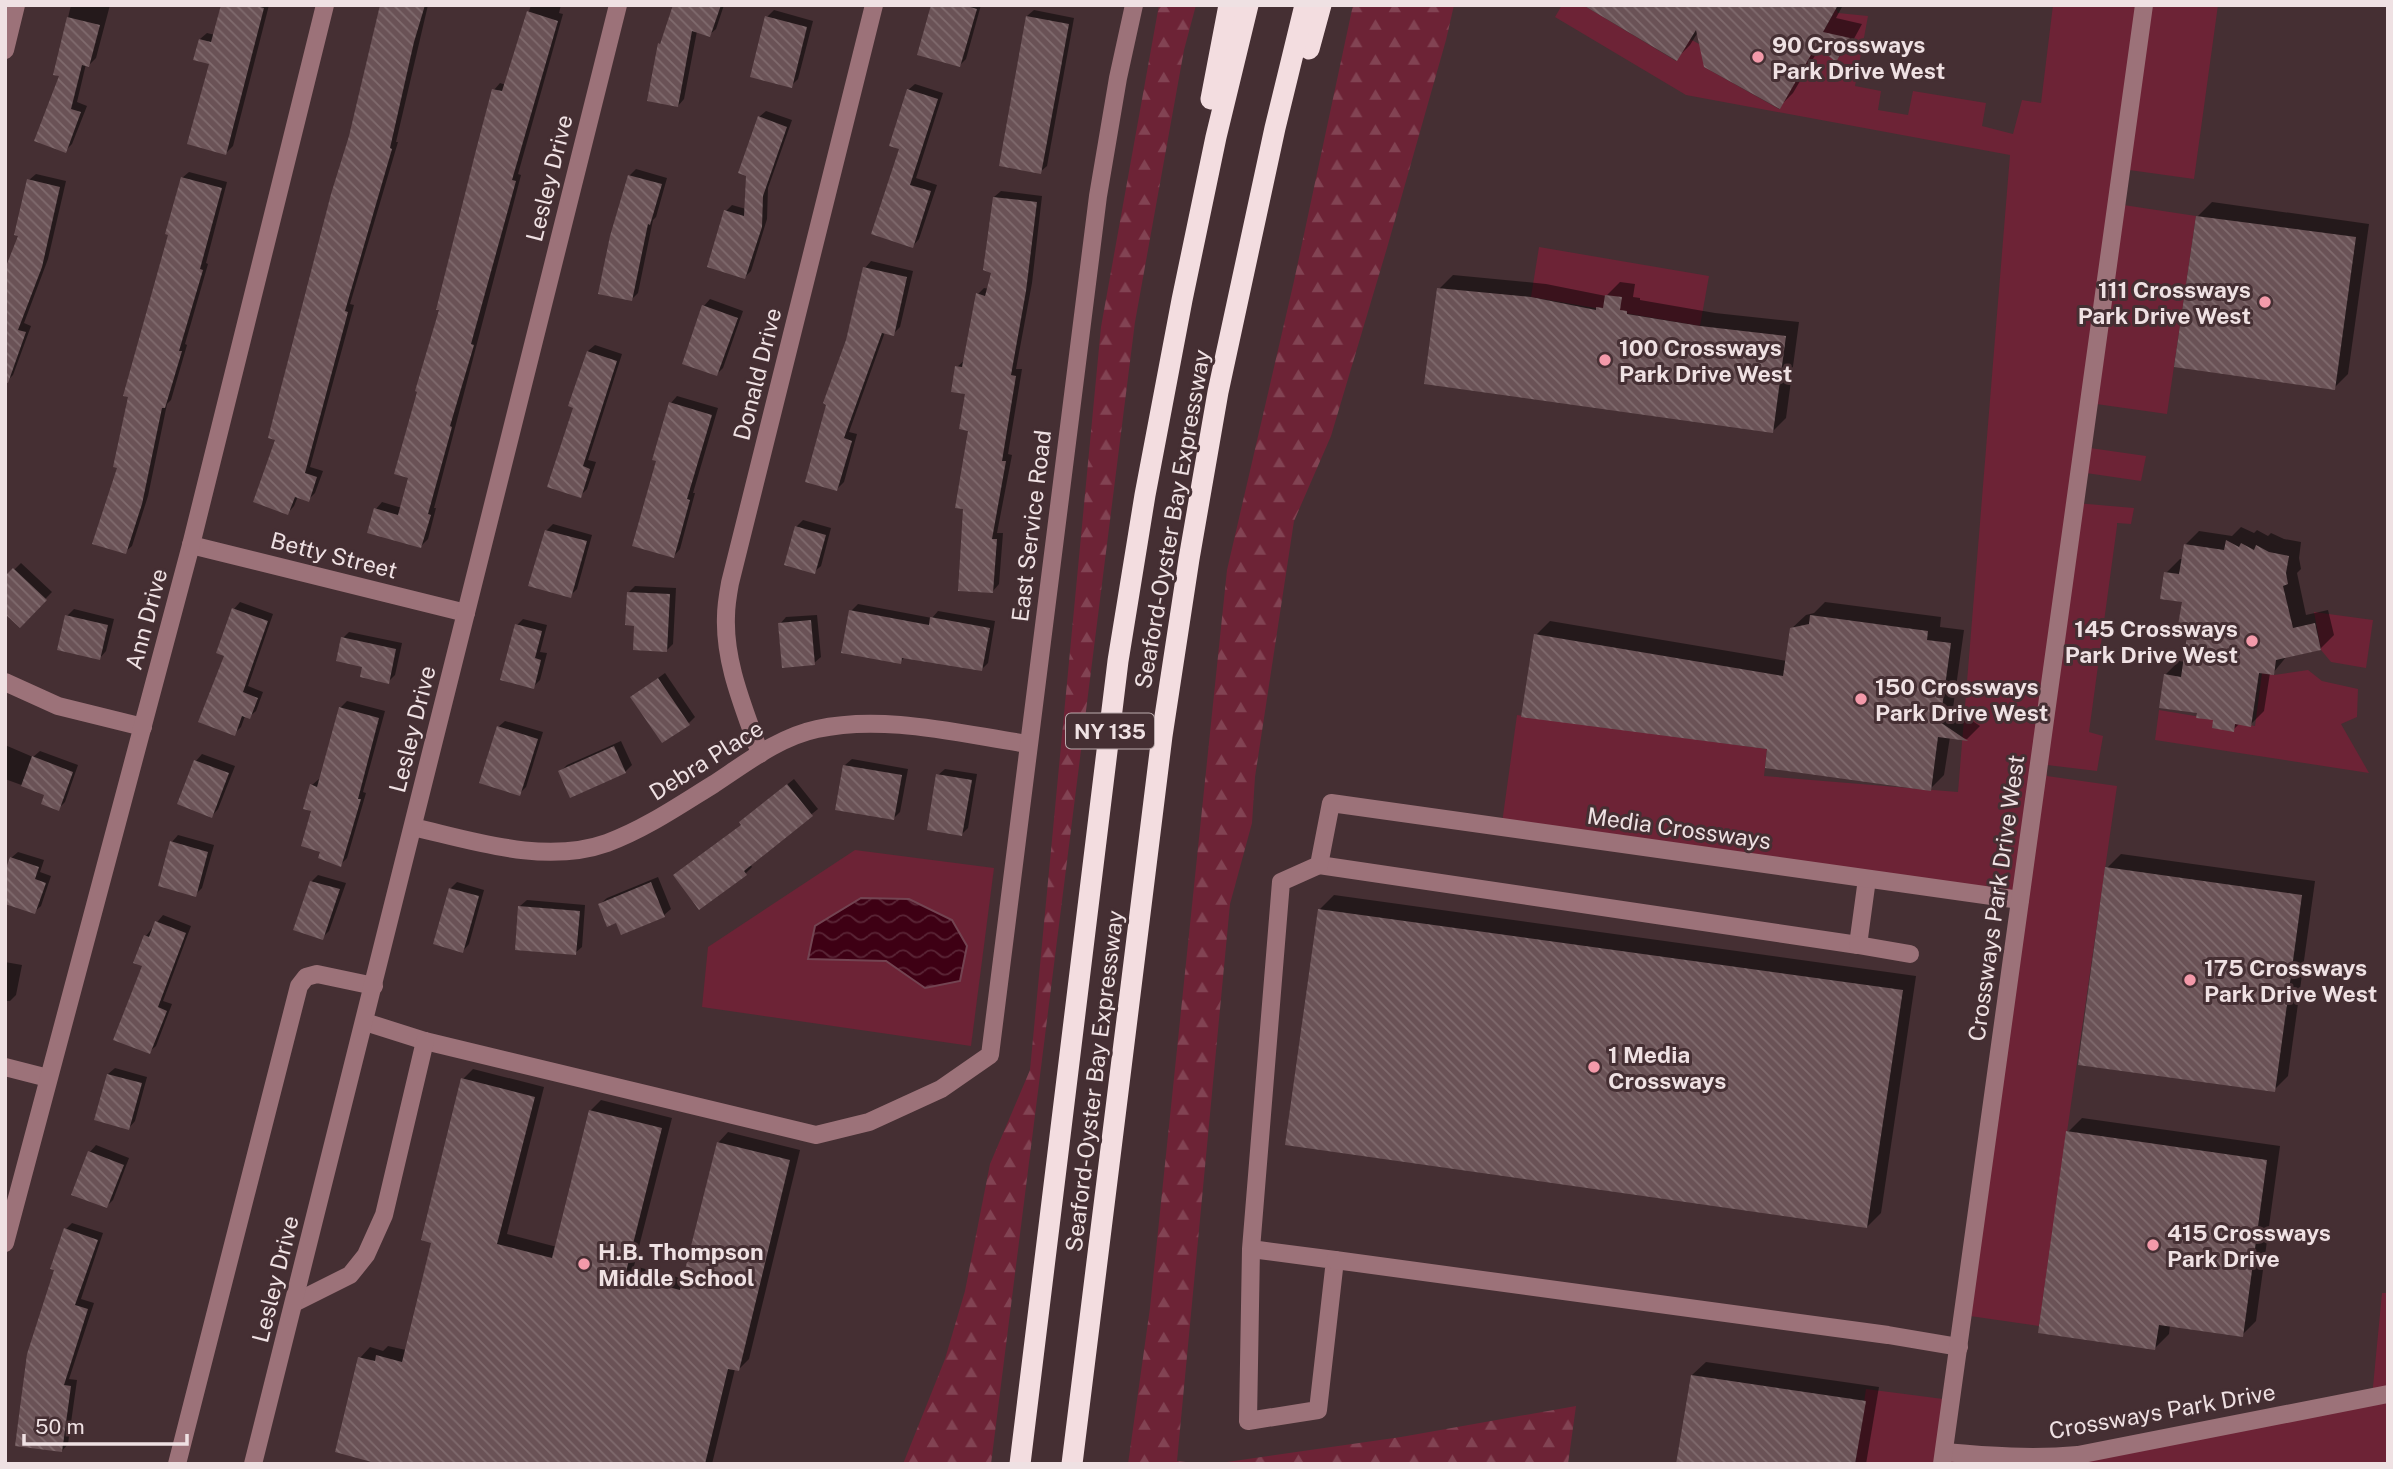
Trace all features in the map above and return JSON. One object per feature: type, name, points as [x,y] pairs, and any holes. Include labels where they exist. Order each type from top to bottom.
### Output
[{"type":"highway","points":[[1182,300],[1200,159],[1230,5]]},
{"type":"highway","name":"Seaford-Oyster Bay Expressway","points":[[1020,1464],[1118,662],[1145,495],[1182,300],[1216,137],[1248,5]]},
{"type":"highway","name":"Seaford-Oyster Bay Expressway","points":[[1072,1464],[1162,736],[1189,559],[1218,392],[1275,128],[1305,5]]},
{"type":"highway","points":[[1218,392],[1321,5]]},
{"type":"street","points":[[5,50],[16,5]]},
{"type":"street","name":"Ann Drive","points":[[5,1243],[191,545],[325,5]]},
{"type":"street","name":"Lesley Drive","points":[[255,1463],[618,5]]},
{"type":"street","name":"Donald Drive","points":[[760,754],[728,651],[726,616],[730,583],[874,5]]},
{"type":"street","name":"East Service Road","points":[[425,1041],[816,1135],[869,1122],[941,1090],[990,1055],[1098,196],[1118,78],[1134,5]]},
{"type":"street","name":"Crossways Park Drive West","points":[[1943,1458],[2144,5]]},
{"type":"street","name":"Betty Street","points":[[191,545],[466,613]]},
{"type":"street","points":[[5,682],[58,706],[143,727]]},
{"type":"street","name":"Debra Place","points":[[413,827],[498,846],[542,852],[586,848],[607,843],[655,820],[787,739],[814,729],[850,723],[890,724],[1028,744]]},
{"type":"street","name":"Media Crossways","points":[[1319,865],[1331,803],[2020,900]]},
{"type":"street","points":[[1335,1260],[1318,1410],[1248,1421],[1251,1249],[1281,882],[1319,865],[1910,954]]},
{"type":"street","points":[[1858,945],[1867,879]]},
{"type":"street","points":[[177,1464],[299,986],[306,977],[317,974],[374,986]]},
{"type":"street","points":[[294,1303],[350,1275],[366,1255],[384,1214],[425,1041],[365,1022]]},
{"type":"street","points":[[5,1067],[48,1078]]},
{"type":"street","points":[[1251,1249],[1888,1335],[1959,1347]]},
{"type":"street","name":"Crossways Park Drive","points":[[1943,1458],[2078,1455],[2388,1394]]},
{"type":"green space","points":[[1159,5],[1196,5],[1184,50],[1135,322],[991,1464],[903,1464],[945,1359],[965,1291],[990,1164],[1030,1070],[1101,327]]},
{"type":"green space","points":[[1353,5],[1454,5],[1387,248],[1331,436],[1294,521],[1255,777],[1252,823],[1230,904],[1177,1461],[1203,1464],[1128,1464],[1150,1308],[1227,570],[1294,281]]},
{"type":"green space","points":[[1562,5],[1583,5],[1676,61],[1690,39],[1710,50],[1704,67],[1779,109],[1836,9],[1838,13],[1868,16],[1855,86],[1881,91],[1878,110],[1908,115],[1913,91],[1986,103],[1982,126],[2013,134],[2022,100],[2041,103],[2053,5],[2218,5],[2194,179],[2122,169],[2117,204],[2196,216],[2167,414],[2089,403],[2083,447],[2146,456],[2141,481],[2079,472],[2076,503],[2134,508],[2131,524],[2117,523],[2089,732],[2103,736],[2097,771],[2047,765],[2047,776],[2117,786],[2039,1326],[1963,1315],[2020,900],[1502,823],[1517,715],[1767,749],[1764,776],[1958,792],[2010,155],[1686,95],[1555,17]]},
{"type":"green space","points":[[1539,247],[1709,276],[1700,326],[1531,297]]},
{"type":"green space","points":[[2314,612],[2373,620],[2366,668],[2331,662],[2321,650]]},
{"type":"green space","points":[[2308,670],[2322,681],[2358,689],[2357,717],[2341,724],[2369,773],[2155,740],[2159,710],[2255,726],[2262,673],[2274,675]]},
{"type":"green space","points":[[855,850],[994,868],[971,1046],[702,1007],[708,947]]},
{"type":"green space","points":[[2382,1293],[2388,1293],[2388,1464],[1855,1464],[1866,1389],[1951,1400],[1944,1452],[2052,1457],[2372,1397]]},
{"type":"green space","points":[[1576,1406],[1568,1464],[1213,1464],[1401,1437]]},
{"type":"water","points":[[861,898],[909,899],[952,920],[967,946],[960,981],[925,988],[886,961],[808,959],[815,926]]},
{"type":"building","points":[[221,5],[252,5],[264,8],[226,155],[187,144],[209,64],[193,60],[199,39],[211,42]]},
{"type":"building","points":[[380,5],[425,5],[414,42],[390,148],[392,149],[345,311],[348,312],[305,473],[317,477],[309,502],[295,497],[288,515],[253,502],[275,440],[268,438],[331,194],[349,136]]},
{"type":"building","points":[[673,5],[721,5],[710,37],[692,31],[678,107],[647,101],[658,43],[660,44]]},
{"type":"building","points":[[931,5],[963,5],[977,9],[960,67],[917,55]]},
{"type":"building","name":"90 Crossways Park Drive West","points":[[1583,5],[1838,5],[1823,32],[1850,38],[1836,62],[1816,46],[1780,109],[1704,67],[1696,30],[1677,61]]},
{"type":"building","points":[[527,11],[558,21],[512,180],[516,181],[471,344],[474,345],[450,426],[452,427],[421,548],[367,533],[374,508],[398,515],[408,478],[394,474],[439,310],[436,310],[476,150],[492,89],[502,91]]},
{"type":"building","points":[[765,16],[807,27],[792,88],[750,77]]},
{"type":"building","points":[[1026,16],[1069,24],[1041,174],[999,166]]},
{"type":"building","points":[[67,17],[100,25],[89,67],[82,65],[71,109],[81,112],[66,153],[34,141],[59,76],[53,75]]},
{"type":"building","points":[[907,89],[938,99],[910,185],[931,191],[913,248],[871,234],[899,149],[889,146]]},
{"type":"building","points":[[758,116],[787,127],[763,196],[762,227],[745,279],[707,267],[724,210],[744,216],[746,176],[738,173]]},
{"type":"building","points":[[628,175],[662,184],[650,225],[648,224],[632,301],[598,294],[610,236]]},
{"type":"building","points":[[181,177],[222,188],[200,269],[203,270],[179,351],[182,351],[165,408],[162,408],[142,504],[126,554],[92,544],[117,468],[113,467],[128,397],[123,396],[168,235],[165,234]]},
{"type":"building","points":[[27,179],[60,187],[42,267],[18,330],[26,332],[8,383],[5,382],[5,269],[18,236],[14,235]]},
{"type":"building","points":[[993,197],[1037,202],[1026,291],[1011,375],[1016,376],[1002,461],[1006,461],[992,539],[997,539],[993,593],[958,591],[963,509],[955,508],[968,431],[959,429],[965,394],[951,392],[955,366],[962,367],[976,293],[985,296],[991,273],[983,270]]},
{"type":"building","name":"111 Crossways Park Drive West","points":[[2196,216],[2356,237],[2335,390],[2174,367]]},
{"type":"building","points":[[863,267],[907,277],[894,336],[882,333],[844,438],[852,441],[837,491],[805,482],[826,405],[823,403],[846,340]]},
{"type":"building","name":"100 Crossways Park Drive West","points":[[1437,288],[1531,297],[1596,310],[1596,307],[1603,308],[1605,295],[1622,297],[1620,310],[1627,311],[1627,314],[1786,336],[1773,433],[1424,384]]},
{"type":"building","points":[[702,305],[738,318],[717,376],[682,364]]},
{"type":"building","points":[[587,351],[617,361],[583,466],[590,469],[581,498],[547,487],[573,408],[568,406]]},
{"type":"building","points":[[669,402],[712,415],[687,499],[690,500],[674,558],[632,546]]},
{"type":"building","points":[[795,526],[826,535],[815,574],[784,565]]},
{"type":"building","points":[[545,530],[587,541],[571,598],[528,586]]},
{"type":"building","name":"145 Crossways Park Drive West","points":[[2226,540],[2239,547],[2241,543],[2254,550],[2256,545],[2269,552],[2289,556],[2286,573],[2288,584],[2283,586],[2293,628],[2315,623],[2321,650],[2276,660],[2274,675],[2259,673],[2251,727],[2235,724],[2234,732],[2212,728],[2213,720],[2196,718],[2197,713],[2159,708],[2164,674],[2181,677],[2187,636],[2178,625],[2182,602],[2160,599],[2164,572],[2179,574],[2184,544],[2224,550]]},
{"type":"building","points":[[13,568],[47,600],[20,628],[5,614],[5,576]]},
{"type":"building","points":[[627,592],[670,594],[667,652],[633,650],[634,626],[625,625]]},
{"type":"building","points":[[232,608],[268,621],[243,692],[258,698],[250,719],[242,716],[235,736],[198,722],[224,656],[216,653]]},
{"type":"building","points":[[849,610],[929,625],[930,617],[990,628],[982,671],[902,658],[901,664],[841,653]]},
{"type":"building","points":[[65,615],[108,625],[100,660],[57,650]]},
{"type":"building","points":[[1810,615],[1928,631],[1927,640],[1951,643],[1940,722],[1968,741],[1938,737],[1931,791],[1765,768],[1767,749],[1521,717],[1534,634],[1783,676],[1790,628],[1809,624]]},
{"type":"building","points":[[811,620],[815,665],[782,668],[778,623]]},
{"type":"building","points":[[515,624],[542,631],[535,658],[541,660],[534,689],[500,680]]},
{"type":"building","points":[[341,637],[396,649],[389,684],[360,677],[362,667],[336,661]]},
{"type":"building","points":[[658,678],[690,725],[662,743],[630,697]]},
{"type":"building","points":[[339,707],[379,718],[358,799],[361,799],[341,867],[318,858],[320,852],[301,846],[311,811],[303,809],[310,784],[317,787]]},
{"type":"building","points":[[497,726],[538,739],[520,796],[479,783]]},
{"type":"building","points":[[614,746],[626,773],[570,798],[558,771]]},
{"type":"building","points":[[32,756],[73,772],[59,811],[41,804],[44,795],[21,786]]},
{"type":"building","points":[[194,760],[229,773],[212,818],[177,804]]},
{"type":"building","points":[[843,765],[902,775],[894,820],[835,810]]},
{"type":"building","points":[[936,774],[972,780],[962,836],[927,830]]},
{"type":"building","points":[[787,784],[813,816],[744,871],[747,875],[699,910],[673,875],[741,825],[739,822]]},
{"type":"building","points":[[170,841],[208,852],[196,897],[158,886]]},
{"type":"building","points":[[10,857],[39,867],[35,879],[46,883],[35,914],[5,904],[5,871]]},
{"type":"building","name":"175 Crossways Park Drive West","points":[[2105,867],[2302,895],[2275,1092],[2078,1065]]},
{"type":"building","points":[[310,881],[340,889],[323,940],[293,930]]},
{"type":"building","points":[[651,882],[665,917],[621,935],[616,923],[607,927],[598,904]]},
{"type":"building","points":[[449,888],[479,896],[463,953],[433,944]]},
{"type":"building","points":[[518,906],[580,911],[576,955],[515,950]]},
{"type":"building","name":"1 Media Crossways","points":[[1318,909],[1903,990],[1867,1228],[1285,1145]]},
{"type":"building","points":[[155,921],[186,933],[158,1007],[167,1011],[150,1054],[113,1040],[142,966],[133,963],[144,935],[149,937]]},
{"type":"building","points":[[107,1074],[142,1083],[129,1130],[94,1120]]},
{"type":"building","points":[[461,1078],[535,1097],[497,1244],[552,1258],[589,1110],[662,1128],[625,1276],[680,1290],[717,1142],[790,1160],[739,1371],[728,1369],[705,1464],[379,1464],[335,1452],[358,1357],[375,1361],[376,1355],[402,1362],[431,1243],[421,1240]]},
{"type":"building","name":"415 Crossways Park Drive","points":[[2066,1131],[2267,1160],[2243,1337],[2159,1325],[2155,1350],[2038,1333]]},
{"type":"building","points":[[88,1151],[124,1165],[107,1208],[71,1195]]},
{"type":"building","points":[[64,1228],[98,1240],[75,1305],[88,1309],[64,1385],[71,1386],[62,1452],[15,1446],[27,1354],[54,1270],[50,1269]]},
{"type":"building","points":[[1691,1375],[1866,1401],[1855,1464],[1676,1464]]},
{"type":"place","name":"90 Crossways Park Drive West","points":[[1758,57]]},
{"type":"place","name":"111 Crossways Park Drive West","points":[[2265,302]]},
{"type":"place","name":"100 Crossways Park Drive West","points":[[1605,360]]},
{"type":"place","name":"145 Crossways Park Drive West","points":[[2252,641]]},
{"type":"place","name":"150 Crossways Park Drive West","points":[[1861,699]]},
{"type":"place","name":"175 Crossways Park Drive West","points":[[2190,980]]},
{"type":"place","name":"1 Media Crossways","points":[[1594,1067]]},
{"type":"place","name":"415 Crossways Park Drive","points":[[2153,1245]]},
{"type":"place","name":"H.B. Thompson Middle School","points":[[584,1264]]}]
